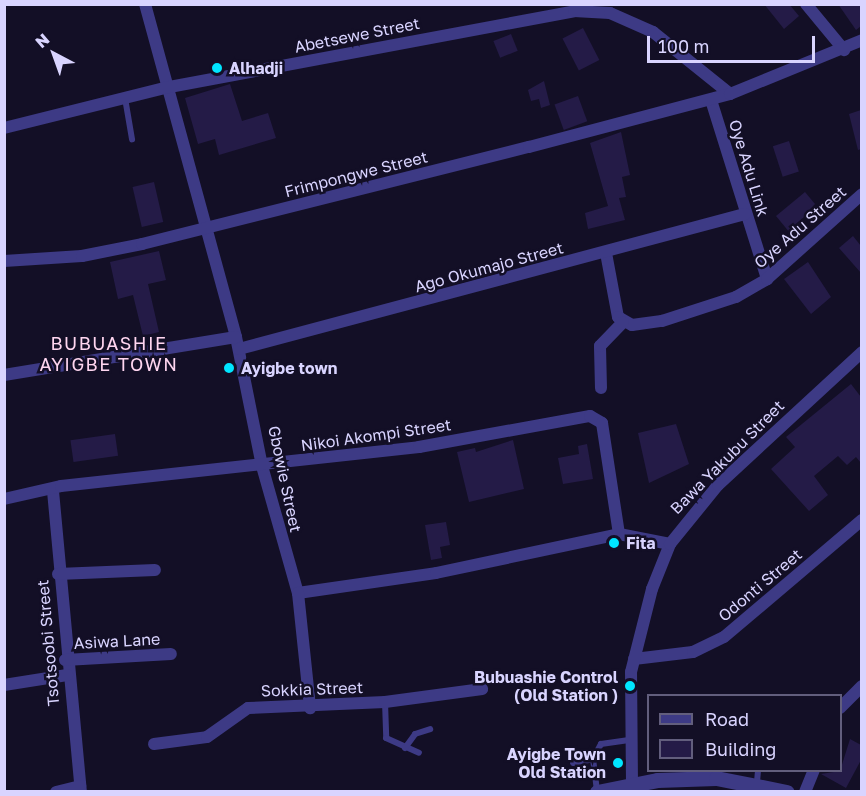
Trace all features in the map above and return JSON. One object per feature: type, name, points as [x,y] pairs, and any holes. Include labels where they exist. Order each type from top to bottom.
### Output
[{"type":"street","name":"Gbowie Street","points":[[145,4],[164,88],[238,343],[262,466],[298,592],[310,708]]},
{"type":"street","points":[[806,4],[844,50]]},
{"type":"street","name":"Abetsewe Street","points":[[4,128],[164,88],[593,11],[610,13],[653,32],[730,94]]},
{"type":"street","points":[[730,94],[844,50],[861,40]]},
{"type":"street","name":"Frimpongwe Street","points":[[4,261],[82,256],[205,229],[730,94]]},
{"type":"street","name":"Oye Adu Link","points":[[711,100],[767,279]]},
{"type":"street","name":"Oye Adu Street","points":[[623,322],[662,321],[736,297],[767,279],[861,194]]},
{"type":"street","name":"Ago Okumajo Street","points":[[4,375],[238,343],[606,253],[745,214]]},
{"type":"street","points":[[601,388],[600,346],[623,322],[618,317],[606,253]]},
{"type":"street","name":"Bawa Yakubu Street","points":[[632,784],[634,658],[651,589],[670,544],[712,491],[861,352]]},
{"type":"street","name":"Nikoi Akompi Street","points":[[4,499],[53,491],[62,486],[262,466],[419,447],[590,416],[602,423],[619,534]]},
{"type":"street","name":"Tsotsoobi Street","points":[[53,491],[65,660],[80,789]]},
{"type":"street","name":"Odonti Street","points":[[634,658],[693,652],[724,637],[861,520]]},
{"type":"street","points":[[298,592],[436,573],[619,534],[670,544]]},
{"type":"street","points":[[58,574],[155,570]]},
{"type":"street","name":"Asiwa Lane","points":[[65,660],[171,654]]},
{"type":"street","points":[[4,686],[67,675]]},
{"type":"street","points":[[842,706],[861,686]]},
{"type":"street","name":"Sokkia Street","points":[[154,744],[207,737],[248,708],[310,708],[385,702],[482,689]]},
{"type":"street","points":[[805,792],[814,772]]},
{"type":"street","points":[[597,792],[632,784],[758,776],[787,792]]},
{"type":"street","points":[[56,792],[80,789]]},
{"type":"lane","points":[[125,98],[132,139]]},
{"type":"lane","points":[[385,702],[386,738],[419,753]]},
{"type":"lane","points":[[405,748],[415,734],[430,729]]},
{"type":"lane","points":[[597,792],[593,759],[601,744],[631,740]]},
{"type":"lane","points":[[573,763],[593,759]]},
{"type":"building","points":[[764,4],[789,4],[799,16],[784,29]]},
{"type":"building","points":[[838,4],[861,4],[861,26],[856,30]]},
{"type":"building","points":[[583,28],[599,60],[579,71],[563,38]]},
{"type":"building","points":[[511,34],[518,51],[500,58],[493,41]]},
{"type":"building","points":[[544,81],[550,105],[541,108],[539,99],[531,101],[528,90]]},
{"type":"building","points":[[230,84],[242,121],[268,113],[276,138],[219,155],[215,139],[198,144],[185,98]]},
{"type":"building","points":[[578,96],[587,121],[564,130],[555,105]]},
{"type":"building","points":[[861,110],[861,149],[858,150],[849,114]]},
{"type":"building","points":[[621,132],[630,175],[622,177],[626,197],[619,198],[625,220],[588,229],[585,213],[608,206],[590,143]]},
{"type":"building","points":[[789,141],[799,171],[783,177],[773,146]]},
{"type":"building","points":[[154,182],[163,222],[142,227],[133,187]]},
{"type":"building","points":[[805,192],[815,204],[790,233],[776,216]]},
{"type":"building","points":[[853,236],[861,246],[861,273],[839,248]]},
{"type":"building","points":[[159,251],[166,280],[148,284],[159,332],[143,336],[133,295],[118,299],[110,262]]},
{"type":"building","points":[[808,262],[831,297],[811,314],[784,279]]},
{"type":"building","points":[[851,384],[861,397],[861,463],[856,457],[847,465],[838,456],[814,476],[828,495],[809,511],[771,469],[795,447],[786,437]]},
{"type":"building","points":[[676,424],[689,464],[649,483],[638,433]]},
{"type":"building","points":[[115,434],[118,456],[73,462],[70,440]]},
{"type":"building","points":[[513,440],[524,489],[469,502],[457,452],[475,448],[476,452]]},
{"type":"building","points":[[587,444],[593,479],[563,484],[558,458],[579,454],[578,446]]},
{"type":"building","points":[[446,522],[450,545],[440,547],[442,558],[431,560],[425,525]]},
{"type":"building","points":[[850,739],[861,745],[861,760],[846,788],[821,774],[842,772]]},
{"type":"place","name":"Alhadji","points":[[217,68]]},
{"type":"place","name":"Ayigbe town","points":[[229,368]]},
{"type":"place","name":"Fita","points":[[614,543]]},
{"type":"place","name":"Bubuashie Control (Old Station )","points":[[630,686]]},
{"type":"place","name":"Ayigbe Town Old Station","points":[[618,763]]},
{"type":"district","name":"BUBUASHIE AYIGBE TOWN","points":[[109,354]]}]
